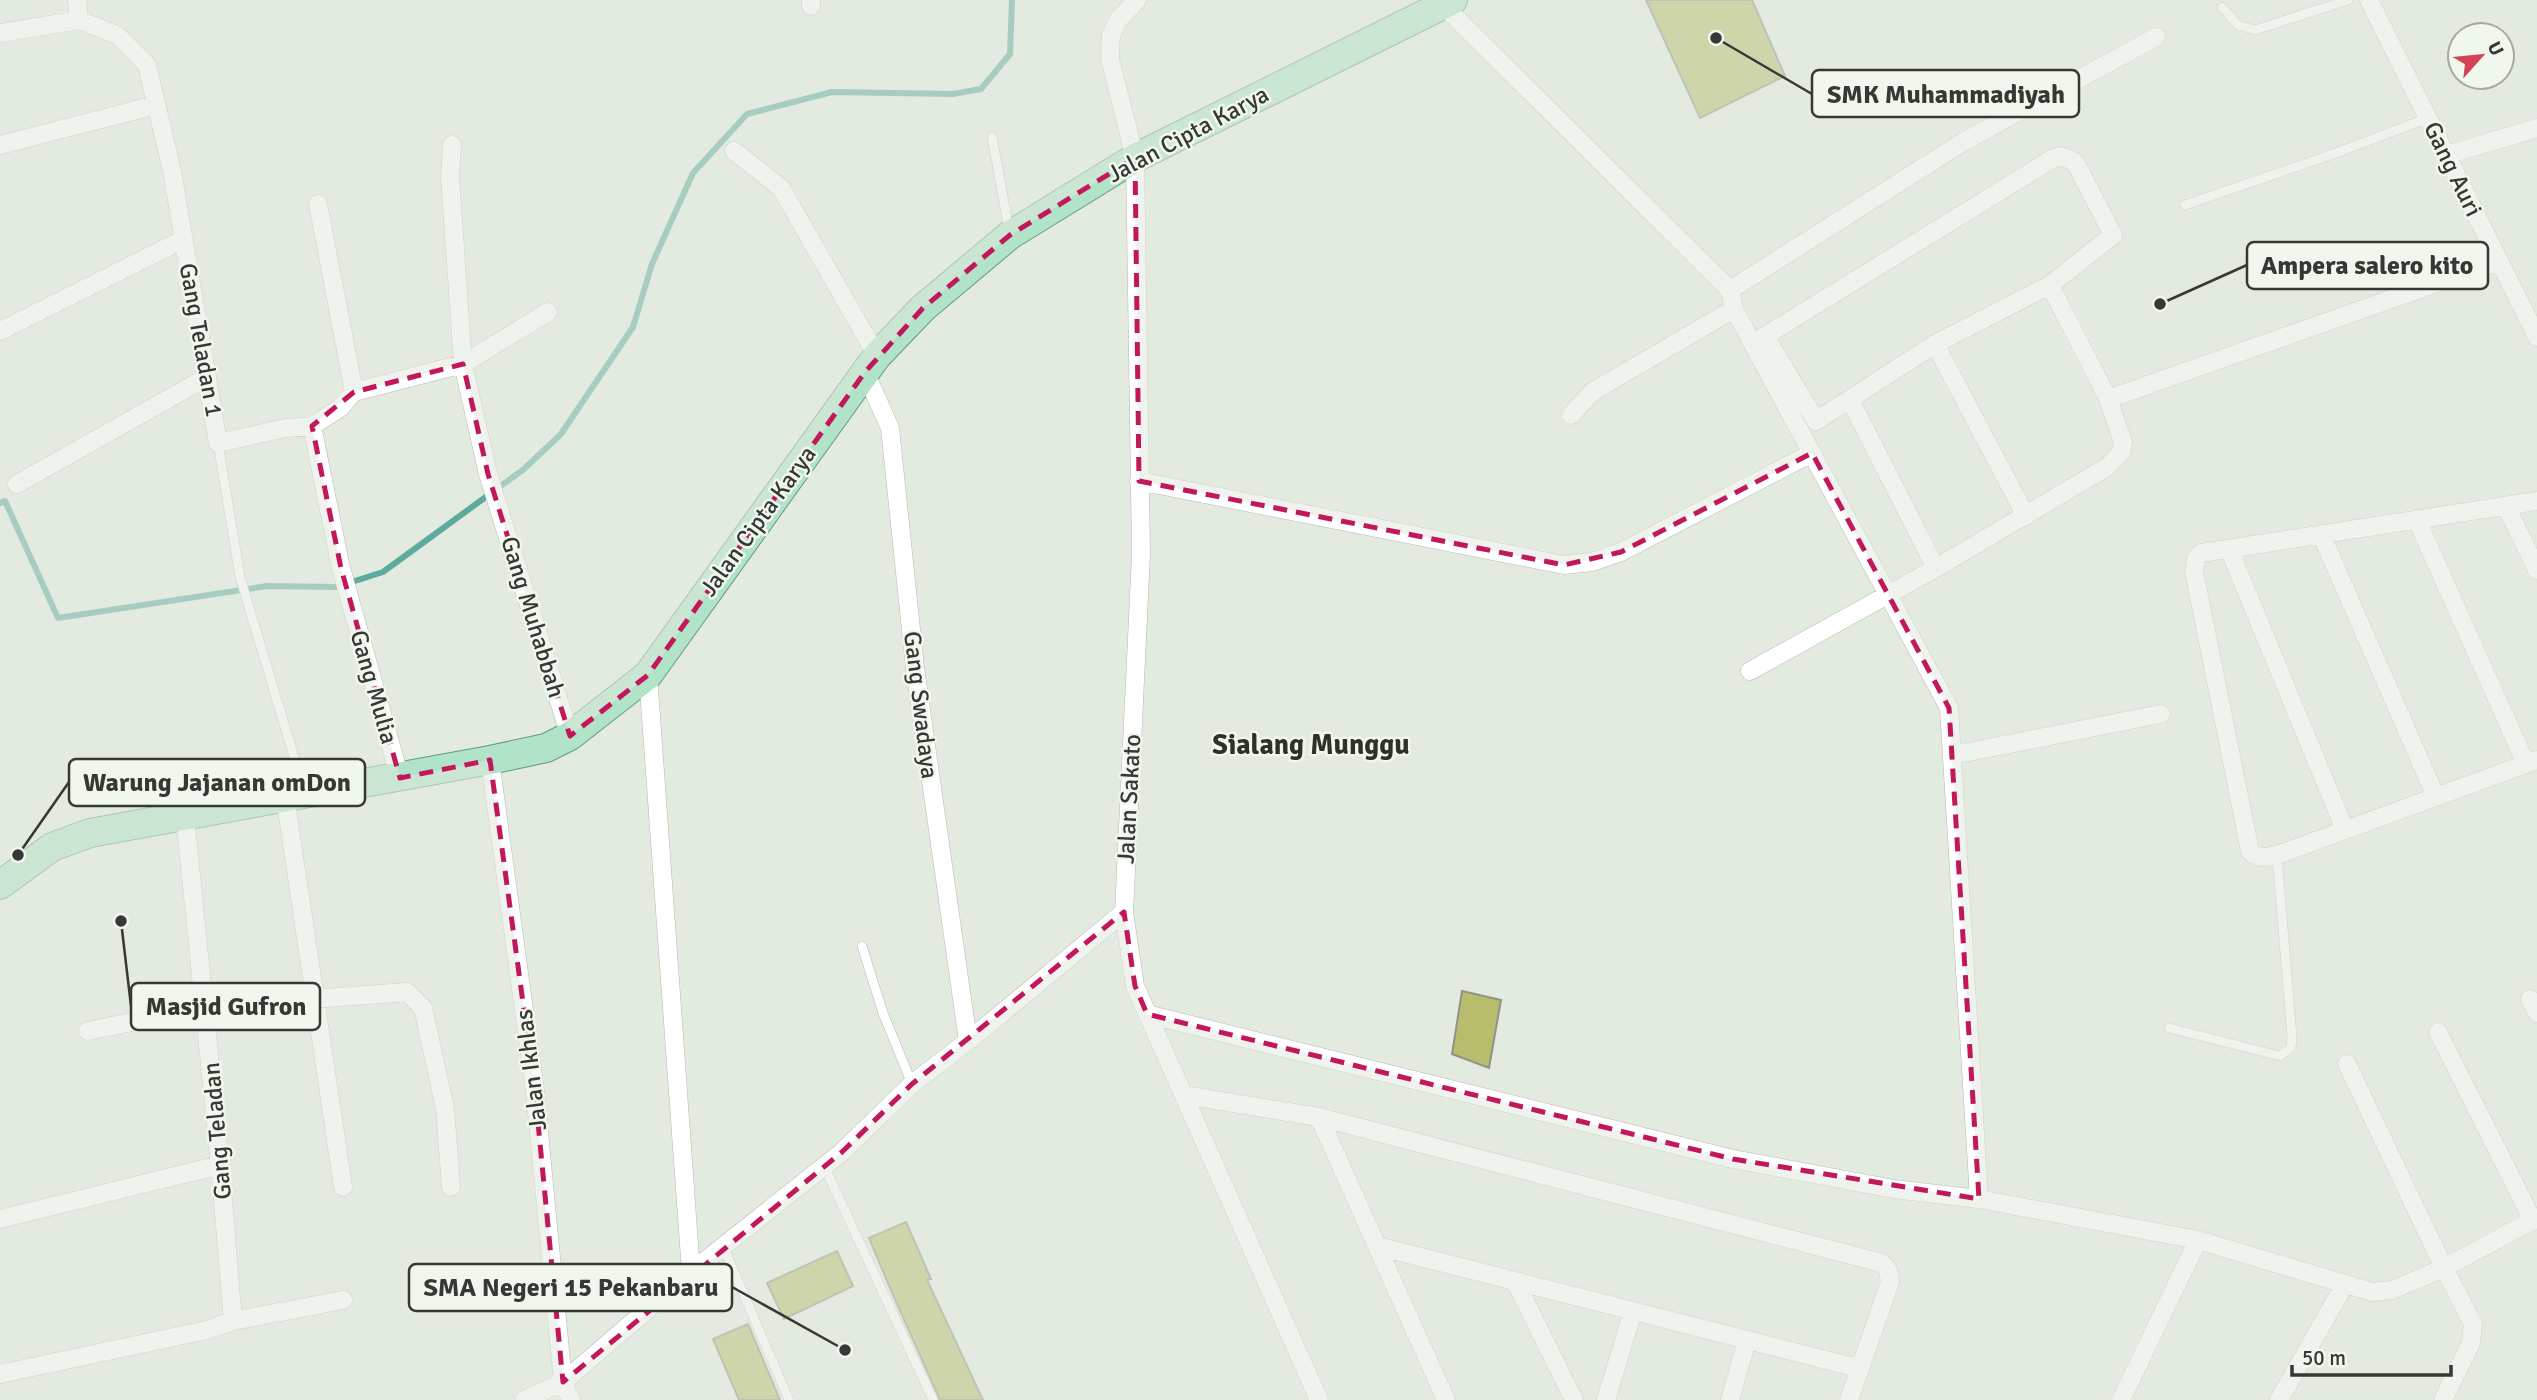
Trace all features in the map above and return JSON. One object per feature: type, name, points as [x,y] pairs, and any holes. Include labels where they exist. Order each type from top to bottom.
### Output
[{"type":"main road","name":"Jalan Cipta Karya","points":[[0,884],[52,847],[90,832],[490,760],[546,748],[570,736],[648,675],[871,364],[923,307],[1010,234],[1135,158],[1444,2]]},
{"type":"street","points":[[0,33],[79,20],[77,0]]},
{"type":"street","name":"Jalan Sakato","points":[[1137,0],[1118,20],[1111,35],[1110,59],[1135,158],[1141,555],[1124,912],[1135,986],[1319,1400]]},
{"type":"street","name":"Gang Auri","points":[[2369,0],[2499,261],[2530,307],[2537,337]]},
{"type":"street","points":[[1444,2],[1730,290],[1734,309],[1949,708],[1979,1199]]},
{"type":"street","name":"Gang Teladan 1","points":[[79,20],[117,35],[147,65],[172,171],[218,443]]},
{"type":"street","points":[[1730,290],[1963,142],[2156,37]]},
{"type":"street","points":[[0,145],[156,105]]},
{"type":"street","points":[[2446,155],[2537,128]]},
{"type":"street","points":[[452,145],[450,177],[463,364]]},
{"type":"street","name":"Gang Swadaya","points":[[734,151],[781,188],[871,364],[890,428],[915,668],[968,1041]]},
{"type":"street","points":[[2061,156],[2075,162],[2113,235],[2050,285],[1935,344],[1816,421],[1765,336],[2052,159],[2061,156]]},
{"type":"street","points":[[318,204],[354,392]]},
{"type":"street","points":[[0,331],[184,239]]},
{"type":"street","points":[[2108,399],[2499,261]]},
{"type":"street","points":[[1750,671],[2026,516],[2107,467],[2121,453],[2123,442],[2108,399],[2050,285]]},
{"type":"street","points":[[1572,415],[1592,392],[1734,309]]},
{"type":"street","points":[[218,443],[286,428],[312,426],[340,408],[354,392],[463,364],[548,312]]},
{"type":"street","points":[[1935,344],[2026,516]]},
{"type":"street","name":"Gang Muhabbah","points":[[463,364],[488,474],[570,736]]},
{"type":"street","points":[[17,485],[206,377]]},
{"type":"street","points":[[1850,400],[1936,568]]},
{"type":"street","name":"Gang Mulia","points":[[312,426],[341,568],[400,778]]},
{"type":"street","points":[[1139,481],[1564,565],[1592,562],[1621,552],[1812,453]]},
{"type":"street","points":[[2417,520],[2532,762],[2277,855],[2258,858],[2250,851],[2194,571],[2196,559],[2201,553],[2537,501]]},
{"type":"street","points":[[2506,506],[2537,570]]},
{"type":"street","points":[[2321,534],[2435,797]]},
{"type":"street","points":[[2229,549],[2345,830]]},
{"type":"street","points":[[648,675],[691,1272]]},
{"type":"street","points":[[1953,755],[2161,714]]},
{"type":"street","name":"Jalan Ikhlas","points":[[490,760],[535,1091],[563,1382],[571,1400]]},
{"type":"street","points":[[295,795],[315,999],[343,1187]]},
{"type":"street","name":"Gang Teladan","points":[[185,816],[233,1321]]},
{"type":"street","points":[[524,1400],[563,1382],[691,1272],[824,1166],[912,1084],[1124,912]]},
{"type":"street","points":[[88,1031],[205,1007],[407,992],[423,1007],[445,1108],[451,1187]]},
{"type":"street","points":[[1147,1014],[1733,1159],[1894,1189],[1979,1199],[2198,1241],[2372,1292],[2392,1290],[2444,1268],[2535,1219],[2438,1032]]},
{"type":"street","points":[[2347,1064],[2473,1324],[2471,1343],[2443,1400]]},
{"type":"street","points":[[1184,1095],[1319,1117],[1882,1263],[1888,1270],[1889,1282],[1849,1400]]},
{"type":"street","points":[[1319,1117],[1446,1400]]},
{"type":"street","points":[[0,1219],[220,1165]]},
{"type":"street","points":[[2121,1400],[2198,1241]]},
{"type":"street","points":[[1377,1246],[1858,1368]]},
{"type":"street","points":[[1515,1281],[1574,1400]]},
{"type":"street","points":[[2279,1400],[2345,1284]]},
{"type":"street","points":[[0,1374],[206,1330],[233,1321],[343,1300]]},
{"type":"street","points":[[1606,1400],[1633,1311]]},
{"type":"street","points":[[1730,1400],[1747,1340]]},
{"type":"lane","points":[[2221,7],[2238,25],[2255,30],[2347,0]]},
{"type":"lane","points":[[2185,205],[2428,118]]},
{"type":"lane","points":[[992,137],[1010,234]]},
{"type":"lane","name":"Gang Teladan 1","points":[[218,443],[240,577],[249,601],[295,795]]},
{"type":"lane","points":[[2169,1028],[2280,1056],[2291,1046],[2277,855]]},
{"type":"lane","points":[[862,946],[883,1013],[912,1084]]},
{"type":"lane","points":[[824,1166],[933,1400]]},
{"type":"lane","points":[[723,1247],[789,1400]]},
{"type":"highlighted area","points":[[1135,158],[1139,481],[1564,565],[1621,552],[1812,453],[1949,708],[1979,1199],[1733,1159],[1147,1014],[1135,986],[1124,912],[912,1084],[842,1152],[563,1382],[535,1091],[490,760],[400,778],[341,568],[312,426],[354,392],[463,364],[488,474],[570,736],[648,675],[865,372],[923,308],[1010,235]]},
{"type":"building","points":[[1646,0],[1752,0],[1785,76],[1700,118]]},
{"type":"building","points":[[1462,991],[1501,1000],[1489,1068],[1452,1054]]},
{"type":"building","points":[[906,1222],[931,1279],[927,1280],[983,1400],[940,1400],[893,1295],[869,1238]]},
{"type":"building","points":[[837,1251],[853,1286],[784,1319],[767,1283]]},
{"type":"building","points":[[748,1324],[780,1400],[739,1400],[713,1339]]},
{"type":"waterway","points":[[0,503],[5,501],[58,618],[267,586],[336,587],[383,572],[524,469],[561,434],[633,327],[652,264],[693,173],[747,114],[832,92],[953,94],[981,89],[1010,54],[1012,0]]},
{"type":"place","name":"SMK Muhammadiyah","points":[[1716,38]]},
{"type":"place","name":"Ampera salero kito","points":[[2160,304]]},
{"type":"place","name":"Warung Jajanan omDon","points":[[18,855]]},
{"type":"place","name":"Masjid Gufron","points":[[121,921]]},
{"type":"place","name":"SMA Negeri 15 Pekanbaru","points":[[845,1350]]},
{"type":"district","name":"Sialang Munggu","points":[[1311,744]]}]
